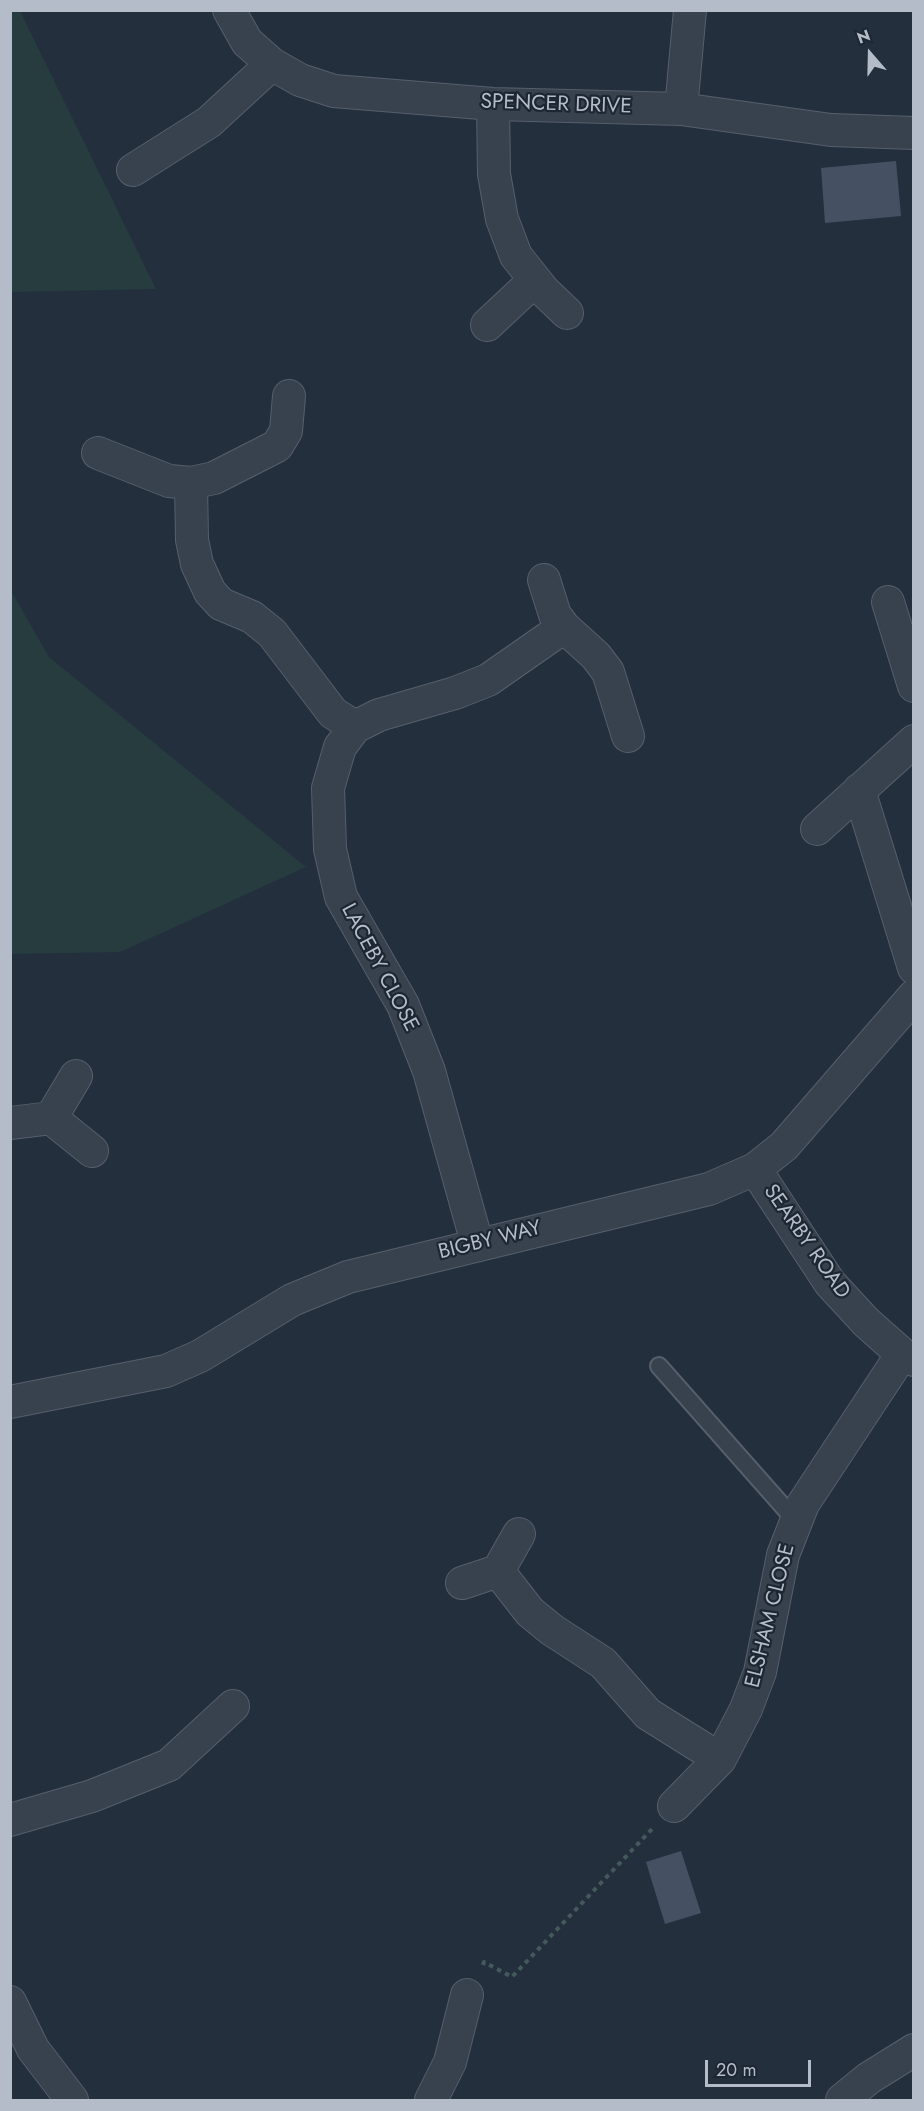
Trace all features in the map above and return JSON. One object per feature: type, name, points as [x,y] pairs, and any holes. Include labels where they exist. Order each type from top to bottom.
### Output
[{"type":"street","name":"SPENCER DRIVE","points":[[229,10],[248,42],[272,64],[300,80],[334,91],[493,104],[681,109],[831,130],[914,133]]},
{"type":"street","points":[[681,109],[690,10]]},
{"type":"street","points":[[133,170],[209,122],[272,64]]},
{"type":"street","points":[[493,104],[494,174],[502,219],[516,256],[535,280],[567,313]]},
{"type":"street","points":[[487,325],[535,280]]},
{"type":"street","points":[[98,453],[169,481],[191,483],[214,478],[277,446],[285,432],[289,396]]},
{"type":"street","points":[[191,483],[192,540],[197,564],[210,592],[221,604],[252,617],[273,633],[333,713],[355,727]]},
{"type":"street","points":[[544,580],[555,615],[564,627],[596,656],[608,672],[628,736]]},
{"type":"street","points":[[888,602],[905,629],[914,686]]},
{"type":"street","name":"LACEBY CLOSE","points":[[477,1244],[429,1071],[403,1005],[341,897],[330,849],[328,788],[339,747],[355,727],[379,715],[446,696],[488,680],[564,627]]},
{"type":"street","points":[[817,829],[914,741]]},
{"type":"street","points":[[859,790],[914,968]]},
{"type":"street","name":"BIGBY WAY","points":[[10,1402],[166,1371],[200,1356],[292,1300],[348,1277],[709,1189],[755,1169],[784,1146],[914,996]]},
{"type":"street","points":[[51,1118],[76,1076]]},
{"type":"street","points":[[10,1122],[51,1118],[92,1151]]},
{"type":"street","name":"SEARBY ROAD","points":[[755,1169],[830,1282],[866,1322],[908,1357]]},
{"type":"street","name":"ELSHAM CLOSE","points":[[674,1806],[720,1759],[746,1709],[760,1672],[783,1555],[803,1504],[908,1357]]},
{"type":"street","points":[[462,1583],[498,1571],[519,1534]]},
{"type":"street","points":[[498,1571],[530,1612],[552,1630],[603,1663],[648,1714],[720,1759]]},
{"type":"street","points":[[10,1820],[92,1796],[169,1765],[233,1706]]},
{"type":"street","points":[[431,2100],[450,2062],[467,1995]]},
{"type":"street","points":[[10,2002],[33,2049],[72,2100]]},
{"type":"street","points":[[842,2100],[869,2078],[914,2050]]},
{"type":"lane","points":[[659,1366],[796,1521]]},
{"type":"path","points":[[467,1995],[484,1962],[513,1977],[674,1806]]},
{"type":"green space","points":[[10,11],[20,11],[156,289],[11,292]]},
{"type":"green space","points":[[10,589],[49,657],[306,867],[120,952],[11,954]]},
{"type":"building","points":[[896,161],[901,216],[825,223],[821,168]]},
{"type":"building","points":[[681,1851],[701,1913],[665,1924],[646,1862]]}]
